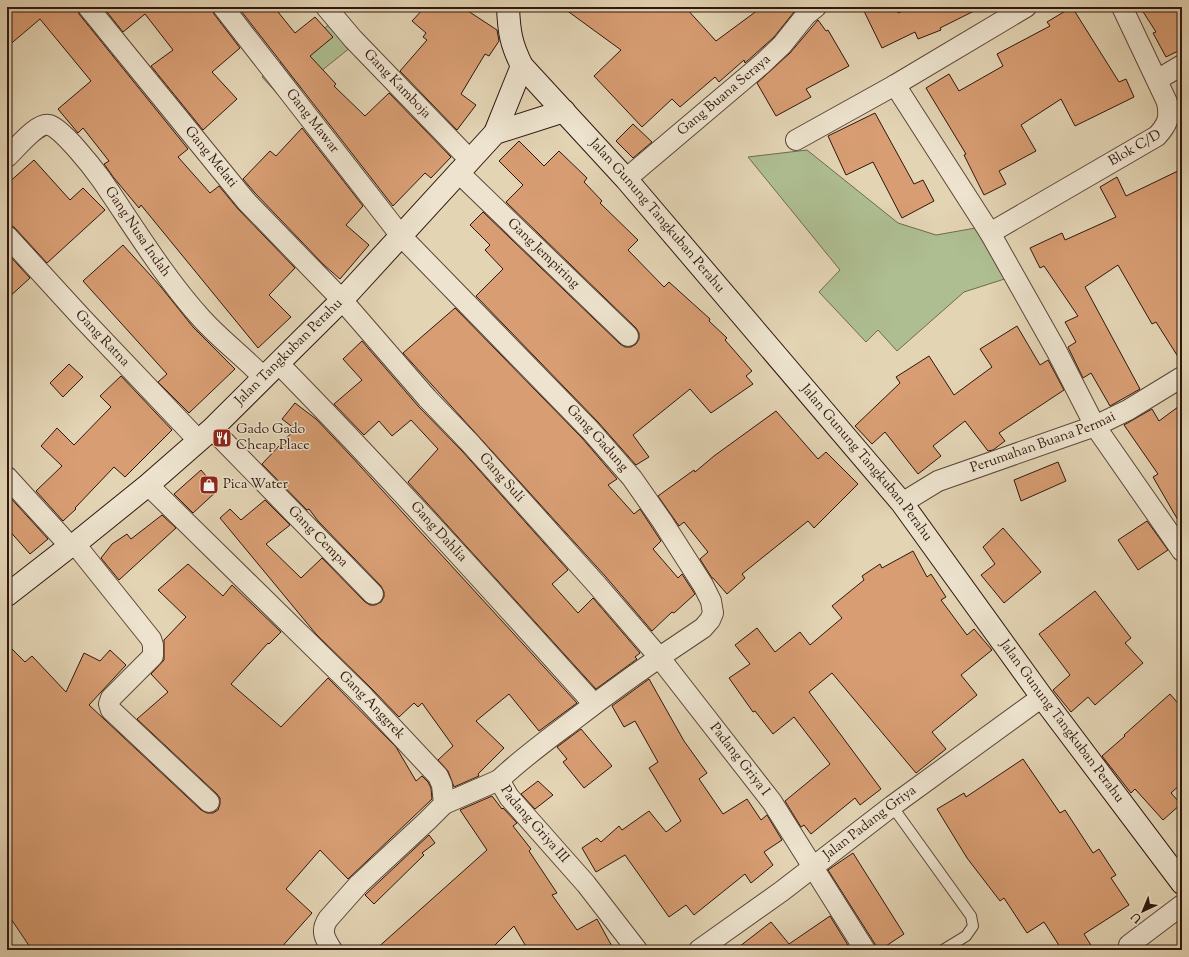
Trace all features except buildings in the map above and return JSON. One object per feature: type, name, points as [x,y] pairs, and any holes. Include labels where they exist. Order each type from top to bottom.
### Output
[{"type":"street","name":"Gang Melati","points":[[88,7],[246,201],[342,300]]},
{"type":"street","name":"Gang Mawar","points":[[222,7],[401,236]]},
{"type":"street","name":"Gang Kamboja","points":[[326,7],[464,166]]},
{"type":"street","name":"Jalan Gunung Tangkuban Perahu","points":[[508,7],[513,47],[522,66],[626,179],[902,503],[1042,697],[1182,883]]},
{"type":"street","name":"Gang Buana Seraya","points":[[626,179],[762,64],[782,45],[806,15],[816,7]]},
{"type":"street","points":[[796,140],[895,85],[1026,7]]},
{"type":"street","name":"Blok C/D","points":[[990,233],[1157,136],[1166,127],[1170,115],[1167,102],[1122,7]]},
{"type":"street","points":[[1157,80],[1182,65]]},
{"type":"street","points":[[495,133],[522,66]]},
{"type":"street","points":[[895,85],[990,233],[1056,350],[1095,426],[1182,551]]},
{"type":"street","name":"Jalan Tangkuban Perahu","points":[[7,595],[148,485],[205,435],[342,300],[495,133],[564,111]]},
{"type":"street","name":"Gang Nusa Indah","points":[[7,157],[39,127],[48,124],[56,128],[92,166],[156,261],[203,320],[247,360],[271,370]]},
{"type":"street","name":"Gang Jempiring","points":[[464,166],[628,336]]},
{"type":"street","name":"Gang Ratna","points":[[7,236],[83,319],[205,435]]},
{"type":"street","name":"Gang Gadung","points":[[401,236],[590,430],[632,478],[662,521],[703,585],[711,601],[713,613],[710,620],[703,628],[659,657]]},
{"type":"street","name":"Gang Suli","points":[[342,300],[427,398],[470,443],[659,657]]},
{"type":"street","name":"Gang Dahlia","points":[[271,370],[352,439],[426,518],[594,704]]},
{"type":"street","name":"Perumahan Buana Permai","points":[[902,503],[938,481],[1095,426],[1128,410],[1182,377]]},
{"type":"street","name":"Gang Cempa","points":[[205,435],[373,594]]},
{"type":"street","points":[[7,477],[73,545],[151,639],[153,645],[153,656],[111,698],[111,710],[209,802]]},
{"type":"street","name":"Gang Anggrek","points":[[148,485],[370,703],[438,776],[442,786],[444,804]]},
{"type":"street","name":"Padang Griya III","points":[[637,950],[586,884],[509,797],[499,780],[513,766],[594,704],[659,657]]},
{"type":"street","name":"Padang Griya I","points":[[659,657],[772,802],[812,868],[865,950]]},
{"type":"street","name":"Jalan Padang Griya","points":[[699,950],[812,868],[892,806],[1042,697]]},
{"type":"street","points":[[329,946],[323,931],[324,925],[359,884],[444,804],[499,780]]},
{"type":"street","points":[[1129,945],[1182,905]]},
{"type":"lane","points":[[892,806],[970,916],[973,926],[966,936],[943,950]]},
{"type":"green space","points":[[331,23],[351,47],[284,101],[262,77]]},
{"type":"green space","points":[[807,150],[898,223],[936,235],[987,226],[1017,275],[964,292],[897,351],[878,330],[866,342],[819,292],[840,270],[748,157]]},
{"type":"place","name":"Gado Gado Cheap Place","points":[[222,438]]},
{"type":"place","name":"Pica Water","points":[[209,485]]}]
